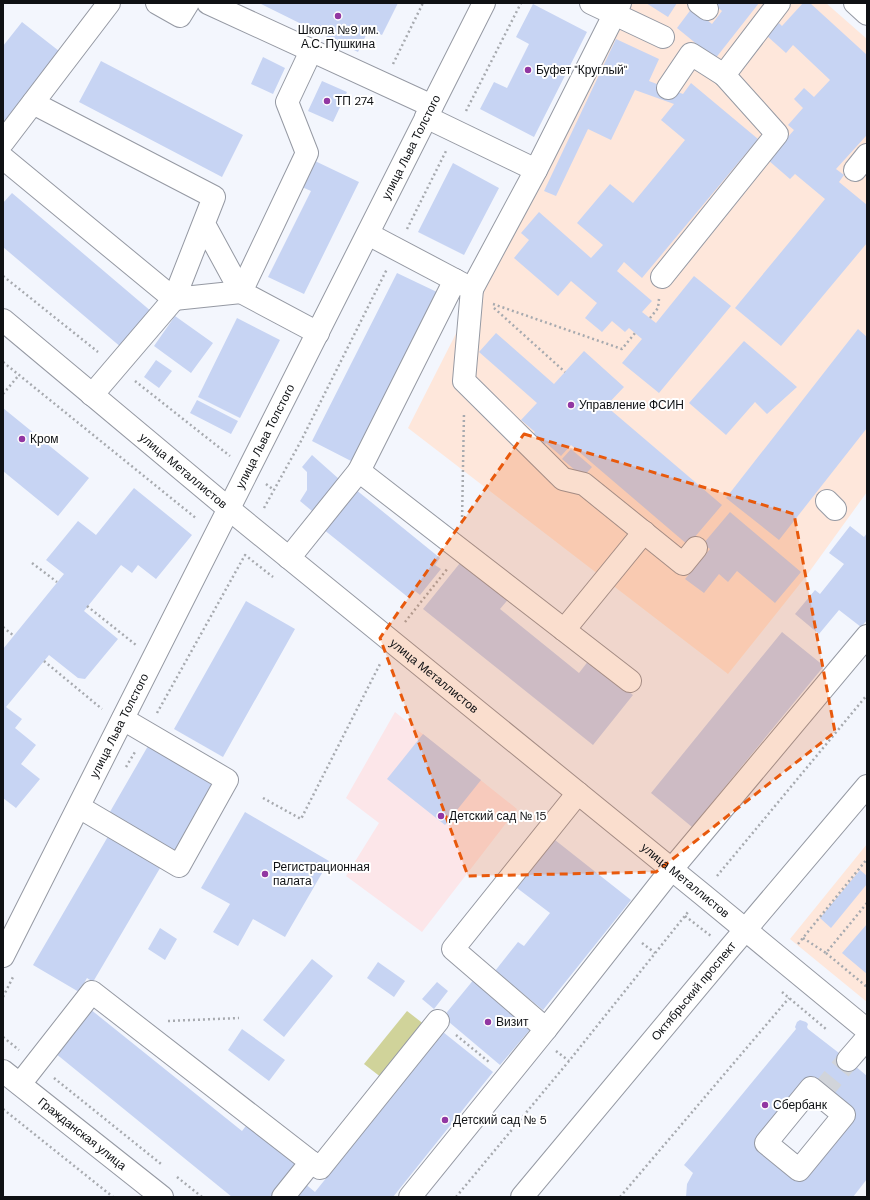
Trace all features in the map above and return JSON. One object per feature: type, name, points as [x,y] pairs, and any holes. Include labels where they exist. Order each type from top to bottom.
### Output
[{"type":"street","points":[[3,142],[109,3]]},
{"type":"street","points":[[157,3],[180,16],[188,3]]},
{"type":"street","points":[[208,3],[384,84],[429,112],[456,132],[536,170]]},
{"type":"street","name":"улица Льва Толстого","points":[[3,956],[484,3]]},
{"type":"street","points":[[591,3],[617,9],[663,38]]},
{"type":"street","points":[[724,75],[779,3]]},
{"type":"street","points":[[855,3],[867,14]]},
{"type":"street","points":[[289,558],[359,470],[464,284],[536,170],[617,9]]},
{"type":"street","points":[[241,292],[307,153],[287,102],[311,51]]},
{"type":"street","points":[[662,277],[778,134],[724,75],[691,54],[668,88]]},
{"type":"street","points":[[33,102],[214,197],[174,299],[92,395]]},
{"type":"street","points":[[3,158],[174,299],[241,292]]},
{"type":"street","points":[[204,224],[241,292],[318,333]]},
{"type":"street","points":[[368,234],[464,284]]},
{"type":"street","points":[[464,284],[464,381],[563,479],[584,484],[683,564],[696,548]]},
{"type":"street","name":"улица Металлистов","points":[[3,320],[229,509],[866,1028]]},
{"type":"street","points":[[359,470],[630,681]]},
{"type":"street","points":[[564,630],[644,532]]},
{"type":"street","points":[[410,1197],[671,870],[867,636]]},
{"type":"street","points":[[79,807],[178,866],[227,780],[123,718]]},
{"type":"street","name":"Октябрьский проспект","points":[[522,1197],[867,786]]},
{"type":"street","points":[[546,1028],[453,949],[578,793]]},
{"type":"street","points":[[11,1078],[35,1063],[92,992],[320,1168],[438,1021]]},
{"type":"street","points":[[848,1060],[866,1028]]},
{"type":"street","name":"Гражданская улица","points":[[11,1078],[162,1197]]},
{"type":"street","points":[[283,1197],[311,1162]]},
{"type":"path","points":[[384,84],[423,3]]},
{"type":"path","points":[[124,772],[245,555],[256,531],[263,510],[301,440],[521,3]]},
{"type":"path","points":[[565,372],[487,302],[622,349],[636,334]]},
{"type":"path","points":[[3,362],[198,520]]},
{"type":"path","points":[[3,394],[19,375]]},
{"type":"path","points":[[403,624],[462,550],[464,381]]},
{"type":"path","points":[[245,555],[277,580]]},
{"type":"path","points":[[32,563],[57,582]]},
{"type":"path","points":[[88,606],[137,646],[140,639]]},
{"type":"path","points":[[3,627],[14,636]]},
{"type":"path","points":[[375,657],[387,667]]},
{"type":"path","points":[[44,661],[103,710],[106,704]]},
{"type":"path","points":[[263,798],[301,819],[381,662]]},
{"type":"path","points":[[456,1197],[574,1055],[702,894],[867,695]]},
{"type":"path","points":[[867,859],[803,938],[826,953],[867,987]]},
{"type":"path","points":[[826,953],[867,903]]},
{"type":"path","points":[[3,997],[13,976]]},
{"type":"path","points":[[620,1197],[789,998]]},
{"type":"path","points":[[131,1022],[239,1018]]},
{"type":"path","points":[[438,1021],[507,1077]]},
{"type":"path","points":[[3,1036],[165,1167]]},
{"type":"path","points":[[3,1109],[112,1197]]},
{"type":"path","points":[[171,1172],[202,1197]]},
{"type":"highlighted area","points":[[524,434],[794,514],[835,732],[656,872],[468,876],[380,638]]},
{"type":"shaded area","points":[[624,3],[826,3],[867,39],[867,492],[807,575],[728,674],[408,428]]},
{"type":"shaded area","name":"Детский сад № 15","points":[[395,712],[517,809],[422,932],[346,876],[379,823],[346,798]]},
{"type":"shaded area","points":[[867,844],[867,1002],[790,939]]},
{"type":"green space","points":[[407,1011],[425,1025],[382,1078],[364,1064]]},
{"type":"building","name":"Школа №9 им. А.С. Пушкина","points":[[259,3],[398,3],[382,35],[369,29],[358,52]]},
{"type":"building","points":[[646,3],[677,3],[668,17]]},
{"type":"building","points":[[713,3],[759,3],[715,59],[677,28],[692,8],[712,24],[722,11]]},
{"type":"building","points":[[803,3],[810,3],[867,55],[867,137],[866,136],[836,169],[844,175],[839,182],[867,205],[867,243],[781,346],[735,308],[825,199],[795,174],[790,179],[768,160],[794,130],[788,125],[803,108],[794,99],[804,88],[814,97],[830,80],[793,45],[786,53],[767,36],[779,23],[782,26]]},
{"type":"building","points":[[533,4],[587,32],[534,137],[480,109],[494,82],[507,88],[529,44],[516,37]]},
{"type":"building","points":[[22,22],[59,51],[3,123],[3,46]]},
{"type":"building","points":[[616,39],[659,59],[649,81],[683,94],[691,83],[758,139],[642,278],[624,262],[617,271],[652,301],[642,312],[656,323],[694,276],[731,306],[659,393],[622,363],[642,339],[629,328],[625,332],[612,321],[602,332],[585,318],[597,303],[571,281],[558,296],[514,258],[529,240],[521,233],[539,212],[591,258],[603,245],[577,223],[610,184],[633,203],[685,140],[661,120],[674,104],[635,90],[611,140],[588,129],[556,196],[544,191]]},
{"type":"building","points":[[263,57],[285,68],[273,94],[251,84]]},
{"type":"building","points":[[101,61],[243,135],[222,177],[79,102]]},
{"type":"building","name":"ТП 274","points":[[322,81],[347,92],[333,122],[308,111]]},
{"type":"building","points":[[315,161],[359,182],[304,294],[268,277],[311,191],[302,187]]},
{"type":"building","points":[[453,163],[499,188],[464,255],[418,232]]},
{"type":"building","points":[[12,193],[152,312],[122,348],[3,247],[3,203]]},
{"type":"building","points":[[397,273],[439,293],[353,462],[312,441]]},
{"type":"building","points":[[175,316],[213,343],[191,373],[154,346]]},
{"type":"building","points":[[237,318],[280,340],[240,418],[198,397]]},
{"type":"building","points":[[858,329],[867,337],[867,428],[779,540],[726,498]]},
{"type":"building","points":[[496,333],[554,384],[584,351],[624,387],[606,406],[722,505],[688,545],[571,445],[561,456],[546,443],[541,449],[529,438],[535,432],[521,420],[537,403],[479,352]]},
{"type":"building","points":[[744,341],[797,387],[767,414],[755,402],[726,435],[689,403]]},
{"type":"building","points":[[156,360],[172,371],[159,388],[144,377]]},
{"type":"building","points":[[197,400],[238,421],[231,434],[190,413]]},
{"type":"building","name":"Кром","points":[[3,408],[89,478],[58,516],[3,471]]},
{"type":"building","points":[[571,449],[592,467],[583,477],[562,459]]},
{"type":"building","points":[[312,455],[339,479],[312,511],[300,501],[307,490],[307,472],[302,467]]},
{"type":"building","points":[[134,488],[192,535],[156,579],[138,565],[132,573],[121,565],[84,611],[118,639],[85,679],[78,678],[49,655],[6,707],[22,719],[15,728],[36,745],[21,764],[40,779],[16,808],[3,798],[3,649],[64,574],[46,560],[78,521],[96,535]]},
{"type":"building","points":[[355,489],[440,558],[435,565],[441,569],[420,595],[415,591],[409,598],[323,529]]},
{"type":"building","points":[[730,512],[801,572],[775,603],[737,571],[728,582],[719,574],[704,593],[685,579],[710,549],[703,544]]},
{"type":"building","points":[[850,526],[864,537],[867,533],[867,620],[861,627],[839,610],[819,634],[795,614],[815,590],[820,594],[844,564],[829,553]]},
{"type":"building","points":[[464,558],[511,596],[500,609],[579,673],[589,660],[633,695],[593,745],[423,609]]},
{"type":"building","points":[[246,601],[295,629],[223,757],[174,729]]},
{"type":"building","points":[[782,632],[824,666],[692,827],[651,793]]},
{"type":"building","points":[[423,734],[481,780],[445,825],[387,779]]},
{"type":"building","points":[[148,746],[215,785],[174,856],[107,817]]},
{"type":"building","name":"Регистрационная палата","points":[[245,812],[329,861],[285,937],[253,919],[238,946],[213,932],[230,904],[201,888]]},
{"type":"building","points":[[110,833],[163,863],[93,982],[87,978],[79,992],[33,965]]},
{"type":"building","points":[[555,840],[631,900],[543,1010],[495,971],[518,942],[524,946],[550,913],[517,888]]},
{"type":"building","points":[[860,870],[867,876],[867,884],[831,928],[820,918]]},
{"type":"building","points":[[867,924],[867,974],[842,953]]},
{"type":"building","points":[[160,928],[177,939],[165,960],[148,949]]},
{"type":"building","points":[[312,959],[333,976],[284,1037],[263,1020]]},
{"type":"building","points":[[378,962],[405,981],[394,997],[367,978]]},
{"type":"building","name":"Визит","points":[[475,978],[533,1026],[500,1065],[443,1017]]},
{"type":"building","points":[[437,982],[448,991],[434,1009],[422,999]]},
{"type":"building","points":[[90,1009],[242,1131],[249,1122],[300,1163],[292,1173],[315,1192],[443,1032],[493,1072],[393,1197],[232,1197],[55,1053]]},
{"type":"building","name":"Сбербанк","points":[[800,1020],[806,1022],[808,1024],[808,1029],[867,1076],[867,1179],[853,1197],[686,1197],[687,1184],[693,1173],[684,1165],[796,1029],[795,1027],[797,1022]],"holes":[[[811,1088],[844,1115],[799,1170],[766,1143]]]},
{"type":"building","points":[[242,1029],[285,1060],[269,1081],[228,1050]]},
{"type":"tunnel","points":[[819,1095],[848,1060]]},
{"type":"place","name":"Школа №9 им. А.С. Пушкина","points":[[338,16]]},
{"type":"place","name":"Буфет \"Круглый\"","points":[[528,70]]},
{"type":"place","name":"ТП 274","points":[[327,101]]},
{"type":"place","name":"Управление ФСИН","points":[[571,405]]},
{"type":"place","name":"Кром","points":[[22,439]]},
{"type":"place","name":"Детский сад № 15","points":[[441,816]]},
{"type":"place","name":"Регистрационная палата","points":[[265,874]]},
{"type":"place","name":"Визит","points":[[488,1022]]},
{"type":"place","name":"Сбербанк","points":[[765,1105]]},
{"type":"place","name":"Детский сад № 5","points":[[445,1120]]}]
